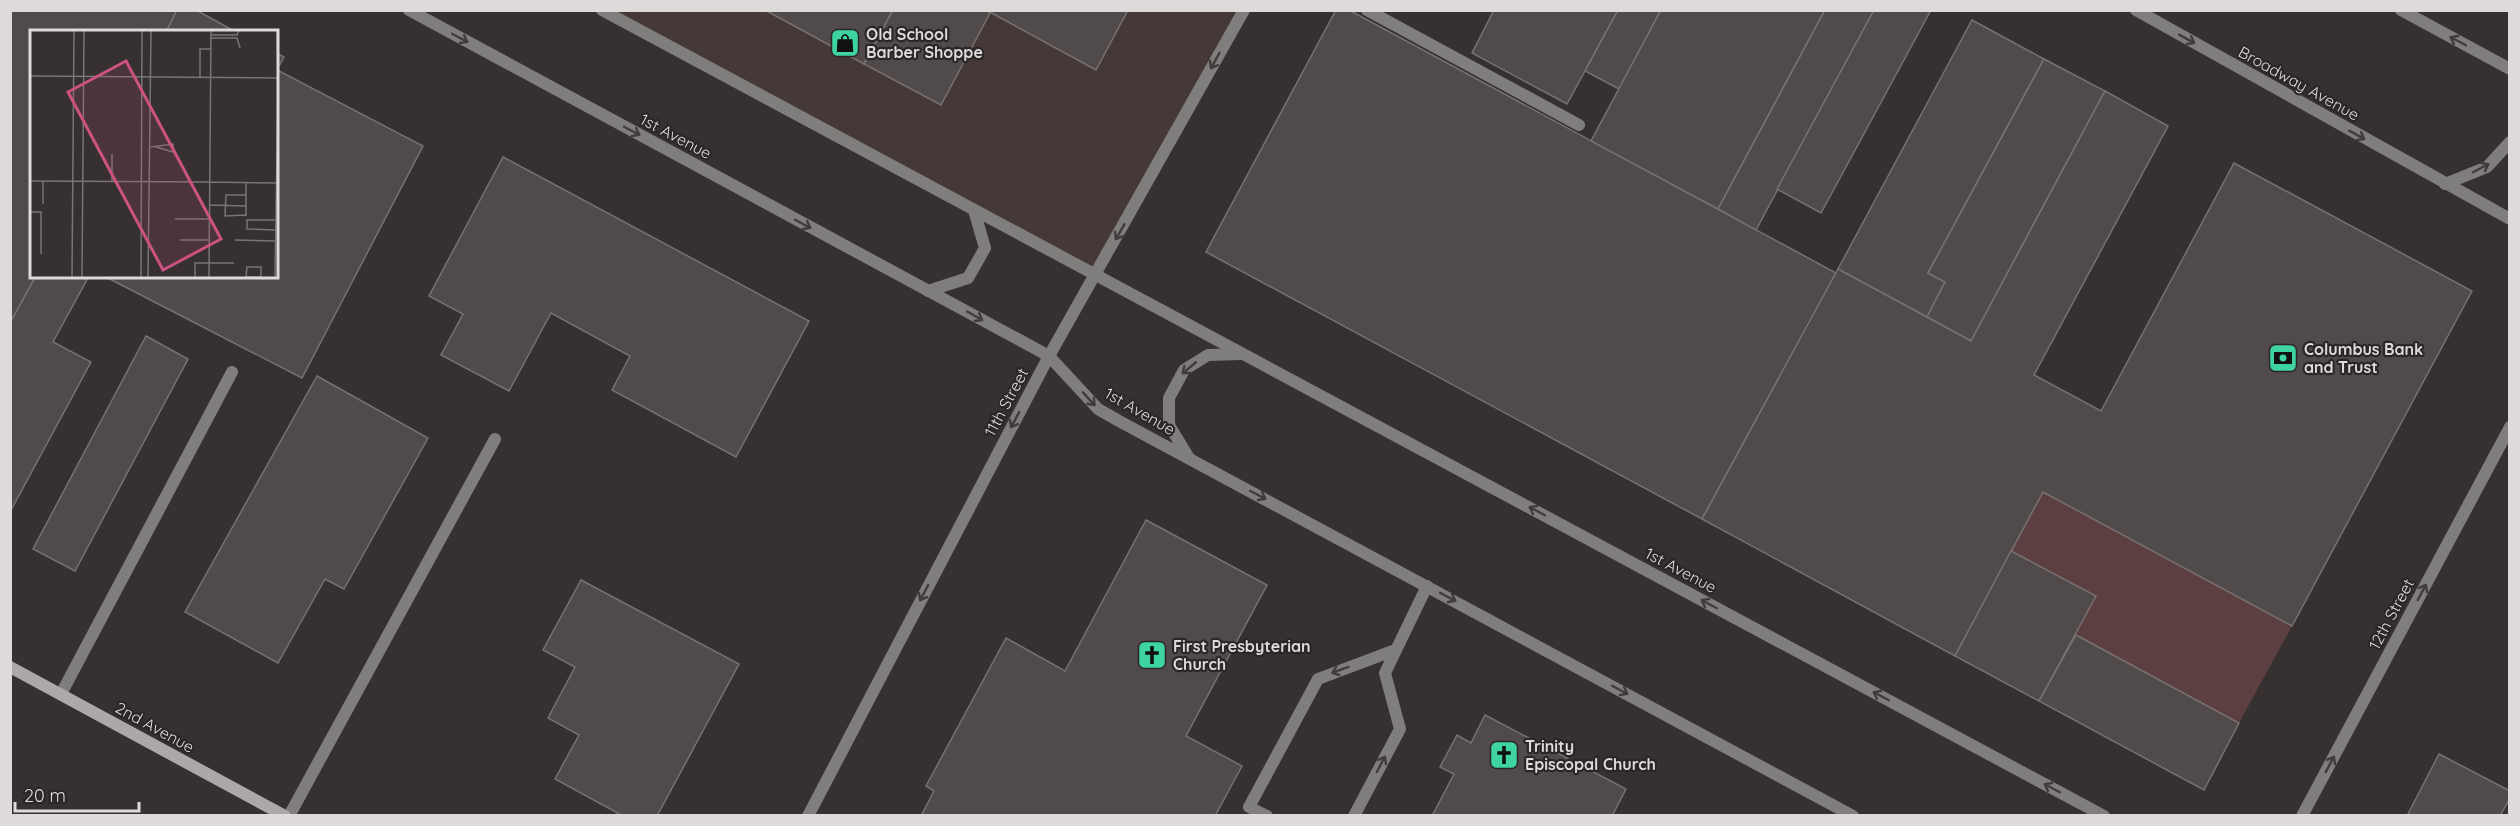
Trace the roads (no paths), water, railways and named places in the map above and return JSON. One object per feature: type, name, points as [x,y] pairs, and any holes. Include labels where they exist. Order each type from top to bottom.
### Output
[{"type":"main road","name":"2nd Avenue","points":[[10,667],[285,816]]},
{"type":"street","name":"1st Avenue","points":[[409,10],[1049,356],[1098,409],[1853,816]]},
{"type":"street","name":"1st Avenue","points":[[602,10],[2104,815]]},
{"type":"street","name":"11th Street","points":[[808,816],[1049,356],[1244,10]]},
{"type":"street","points":[[1367,10],[1579,125]]},
{"type":"street","name":"Broadway Avenue","points":[[2136,10],[2510,219]]},
{"type":"street","points":[[2401,10],[2508,71]]},
{"type":"street","points":[[2445,184],[2487,167],[2510,141]]},
{"type":"street","points":[[928,291],[968,278],[986,248],[974,210]]},
{"type":"street","name":"1st Avenue","points":[[1189,458],[1170,426],[1169,398],[1184,370],[1208,355],[1243,354]]},
{"type":"street","points":[[61,694],[232,372]]},
{"type":"street","name":"12th Street","points":[[2302,816],[2510,427]]},
{"type":"street","points":[[289,816],[495,439]]},
{"type":"street","points":[[1354,816],[1400,729],[1385,673],[1427,586]]},
{"type":"street","points":[[1267,816],[1249,807],[1318,679],[1395,650]]},
{"type":"place","name":"Old School Barber Shoppe","points":[[845,43]]},
{"type":"place","name":"Columbus Bank and Trust","points":[[2283,358]]},
{"type":"place","name":"First Presbyterian Church","points":[[1152,655]]},
{"type":"place","name":"Trinity Episcopal Church","points":[[1504,755]]}]
